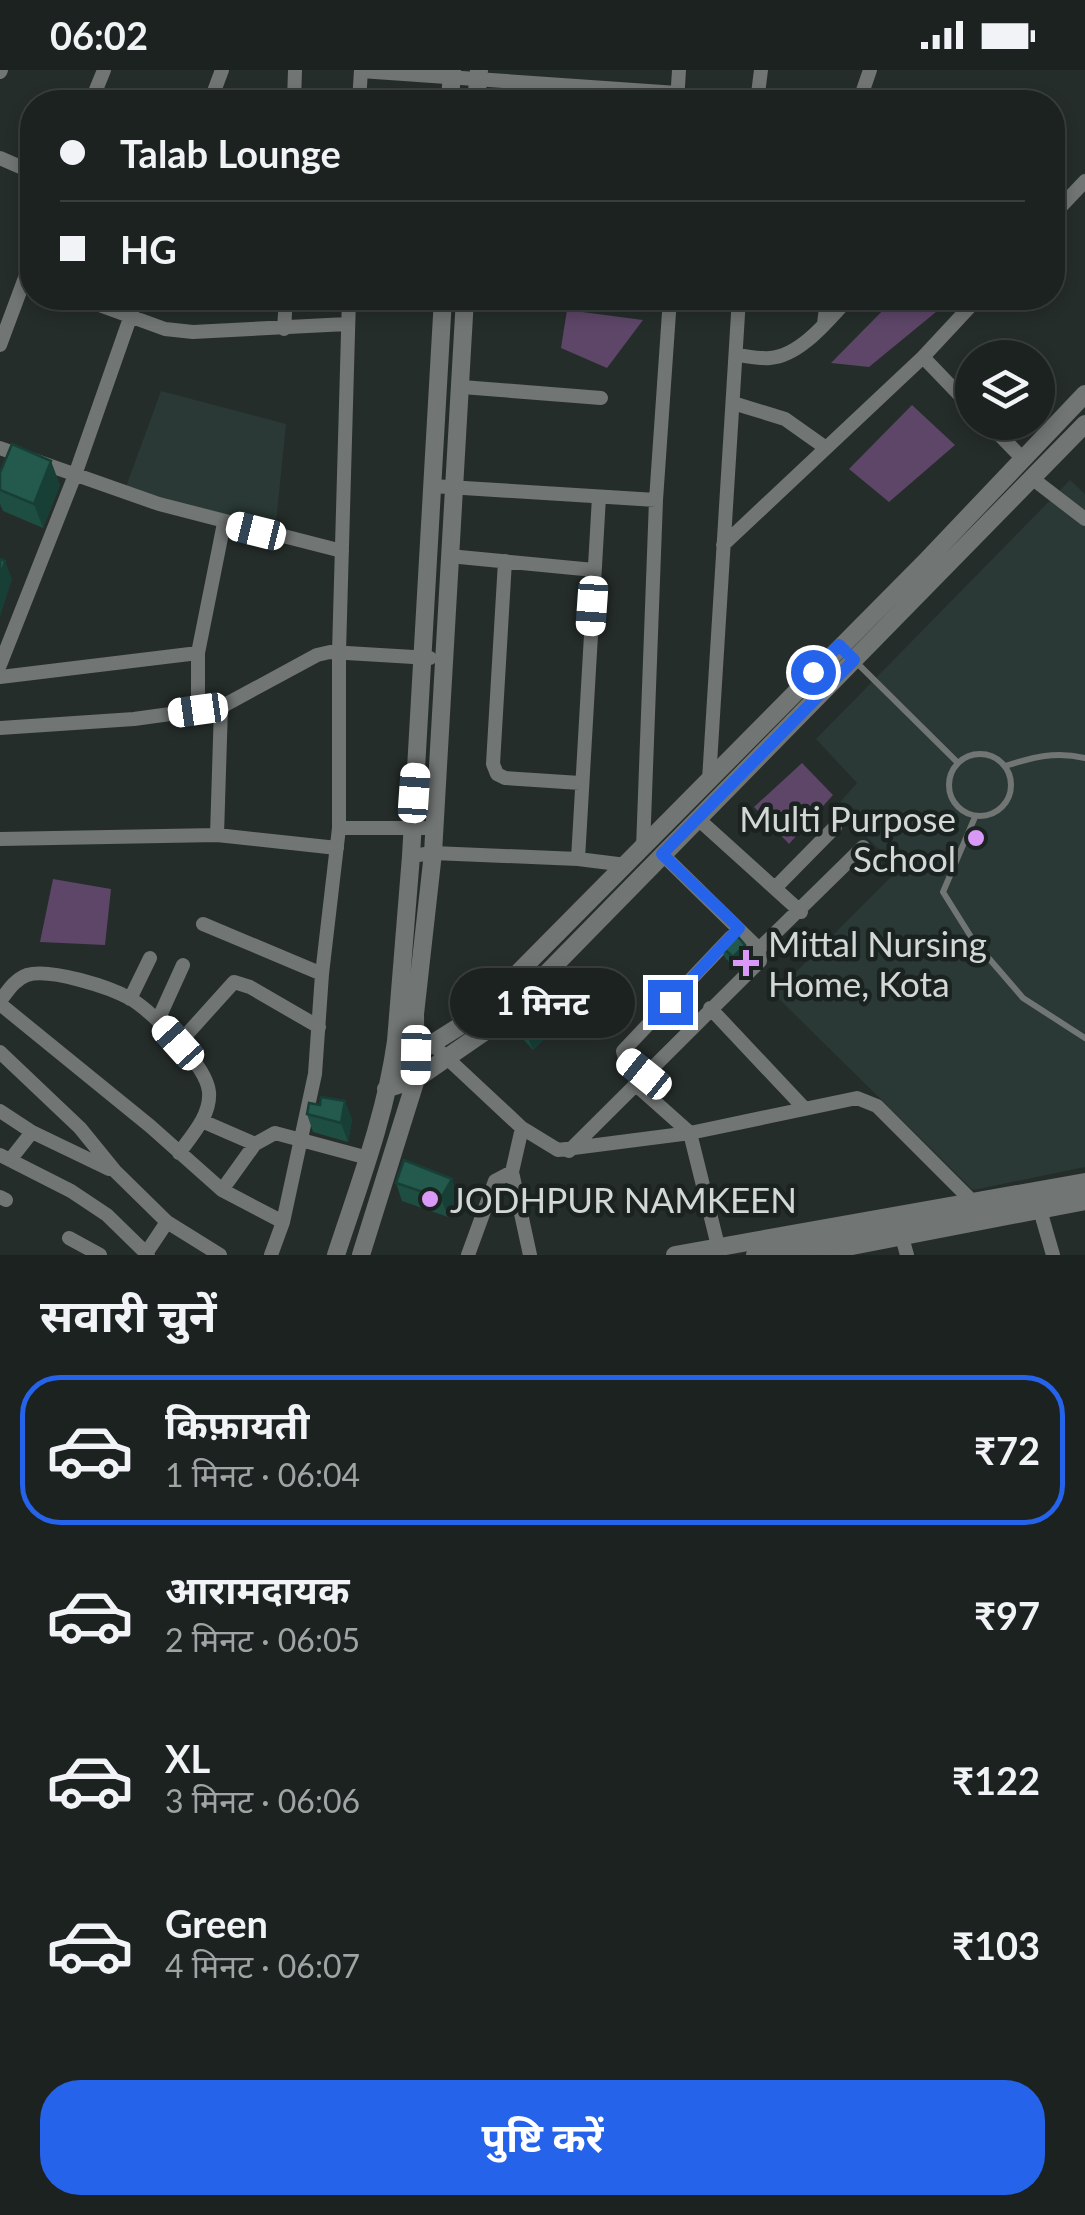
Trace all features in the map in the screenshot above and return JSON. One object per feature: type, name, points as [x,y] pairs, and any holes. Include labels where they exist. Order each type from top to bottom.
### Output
[{"type":"street","points":[[361,71],[478,76],[605,90]]},
{"type":"street","points":[[1065,202],[1085,181]]},
{"type":"street","points":[[0,345],[20,299]]},
{"type":"street","points":[[113,310],[164,329],[193,332],[347,324]]},
{"type":"street","points":[[0,666],[75,475],[132,310]]},
{"type":"street","points":[[284,329],[285,310]]},
{"type":"street","points":[[271,1255],[303,1140],[315,1074],[339,828],[339,652],[348,310]]},
{"type":"street","points":[[336,1255],[392,1069],[411,856],[441,310]]},
{"type":"street","points":[[361,1255],[424,1050],[417,990],[434,853],[465,310]]},
{"type":"street","points":[[644,848],[656,500],[669,310]]},
{"type":"street","points":[[710,780],[739,310]]},
{"type":"street","points":[[824,325],[826,310]]},
{"type":"street","points":[[737,355],[772,358],[788,352],[838,310]]},
{"type":"street","points":[[723,545],[923,357],[967,310]]},
{"type":"street","points":[[923,357],[955,390]]},
{"type":"street","points":[[462,387],[601,398]]},
{"type":"street","points":[[392,1069],[468,1022],[644,848],[1085,394]]},
{"type":"street","points":[[733,403],[785,419],[826,448]]},
{"type":"street","points":[[386,1090],[416,1078],[500,1021],[1085,424]]},
{"type":"street","points":[[1005,440],[1023,459]]},
{"type":"street","points":[[0,448],[224,523],[342,551]]},
{"type":"street","points":[[1033,479],[1085,519]]},
{"type":"street","points":[[432,486],[656,500]]},
{"type":"street","points":[[578,859],[599,496]]},
{"type":"street","points":[[198,710],[198,653],[224,523]]},
{"type":"street","points":[[450,556],[594,570]]},
{"type":"street","points":[[505,561],[493,764],[497,774],[505,778],[580,783]]},
{"type":"street","points":[[0,728],[134,719],[221,708],[317,655],[339,652],[446,660]]},
{"type":"street","points":[[0,677],[198,653]]},
{"type":"street","points":[[217,835],[221,708]]},
{"type":"street","points":[[697,818],[800,912]]},
{"type":"street","points":[[776,887],[835,827]]},
{"type":"street","points":[[339,828],[433,828]]},
{"type":"street","points":[[0,839],[217,835],[337,848]]},
{"type":"street","points":[[759,949],[863,847]]},
{"type":"street","points":[[411,856],[434,853],[578,859],[626,866]]},
{"type":"street","points":[[569,1151],[710,1008],[757,967],[762,956],[739,928],[662,854]]},
{"type":"street","points":[[203,924],[322,974]]},
{"type":"street","points":[[720,1251],[690,1132],[639,1079],[624,1059],[623,1051],[739,928]]},
{"type":"street","points":[[130,999],[150,958]]},
{"type":"street","points":[[158,1020],[183,965]]},
{"type":"street","points":[[180,1153],[202,1121],[208,1087],[158,1020],[130,999],[64,976],[44,973],[21,978],[0,1003],[222,1190],[283,1222]]},
{"type":"street","points":[[178,1043],[234,982],[250,987],[318,1027]]},
{"type":"street","points":[[710,1008],[805,1109]]},
{"type":"street","points":[[424,1050],[447,1059],[546,1145],[569,1151],[690,1132],[857,1098],[877,1106],[972,1201]]},
{"type":"street","points":[[0,1052],[80,1128],[115,1171],[167,1222],[220,1255]]},
{"type":"street","points":[[0,1111],[32,1132],[115,1171]]},
{"type":"street","points":[[202,1121],[255,1144]]},
{"type":"street","points":[[522,1128],[512,1172],[530,1255]]},
{"type":"street","points":[[32,1132],[5,1157],[71,1191],[107,1215],[146,1254],[167,1222]]},
{"type":"street","points":[[222,1190],[255,1144],[274,1133],[368,1158]]},
{"type":"street","points":[[468,1255],[495,1181],[512,1172]]},
{"type":"street","points":[[804,1255],[904,1246],[1038,1202],[1085,1182]]},
{"type":"street","points":[[675,1255],[760,1251],[1085,1192]]},
{"type":"street","points":[[760,1251],[972,1201],[1085,1201]]},
{"type":"street","points":[[1038,1202],[1052,1255]]},
{"type":"street","points":[[70,1238],[100,1255]]},
{"type":"lane","points":[[839,645],[958,763]]},
{"type":"lane","points":[[984,754],[1005,766],[1010,778],[1007,802],[998,811],[975,817],[954,804],[948,781],[958,763],[984,754]]},
{"type":"lane","points":[[1005,766],[1044,754],[1085,758]]},
{"type":"lane","points":[[975,817],[943,892],[972,940],[1023,998],[1085,1038]]},
{"type":"shaded area","points":[[567,310],[643,320],[607,368],[561,348]]},
{"type":"shaded area","points":[[883,310],[938,310],[869,367],[831,363]]},
{"type":"shaded area","points":[[161,391],[286,424],[275,533],[126,487]]},
{"type":"shaded area","points":[[912,405],[955,445],[889,502],[849,469]]},
{"type":"shaded area","name":"Multi Purpose School","points":[[1070,480],[1085,494],[1085,1167],[973,1190],[774,994],[899,869],[836,807],[857,783],[816,739]]},
{"type":"shaded area","points":[[802,763],[833,795],[789,844],[754,807]]},
{"type":"shaded area","points":[[53,879],[111,889],[105,945],[40,942]]},
{"type":"building","points":[[12,444],[51,461],[34,504],[0,490],[0,473]]},
{"type":"building","points":[[734,932],[745,945],[733,957],[721,946]]},
{"type":"building","points":[[546,988],[558,1000],[526,1032],[514,1019]]},
{"type":"building","points":[[321,1097],[345,1101],[341,1123],[307,1114],[309,1103],[320,1105]]},
{"type":"building","points":[[404,1160],[452,1179],[441,1198],[396,1183]]},
{"type":"place","name":"Multi Purpose School","points":[[976,838]]},
{"type":"place","name":"Mittal Nursing Home, Kota","points":[[746,963]]},
{"type":"place","name":"JODHPUR NAMKEEN","points":[[430,1199]]},
{"type":"route","points":[[670,1002],[739,928],[662,854],[854,660],[839,645],[813,672]]}]
